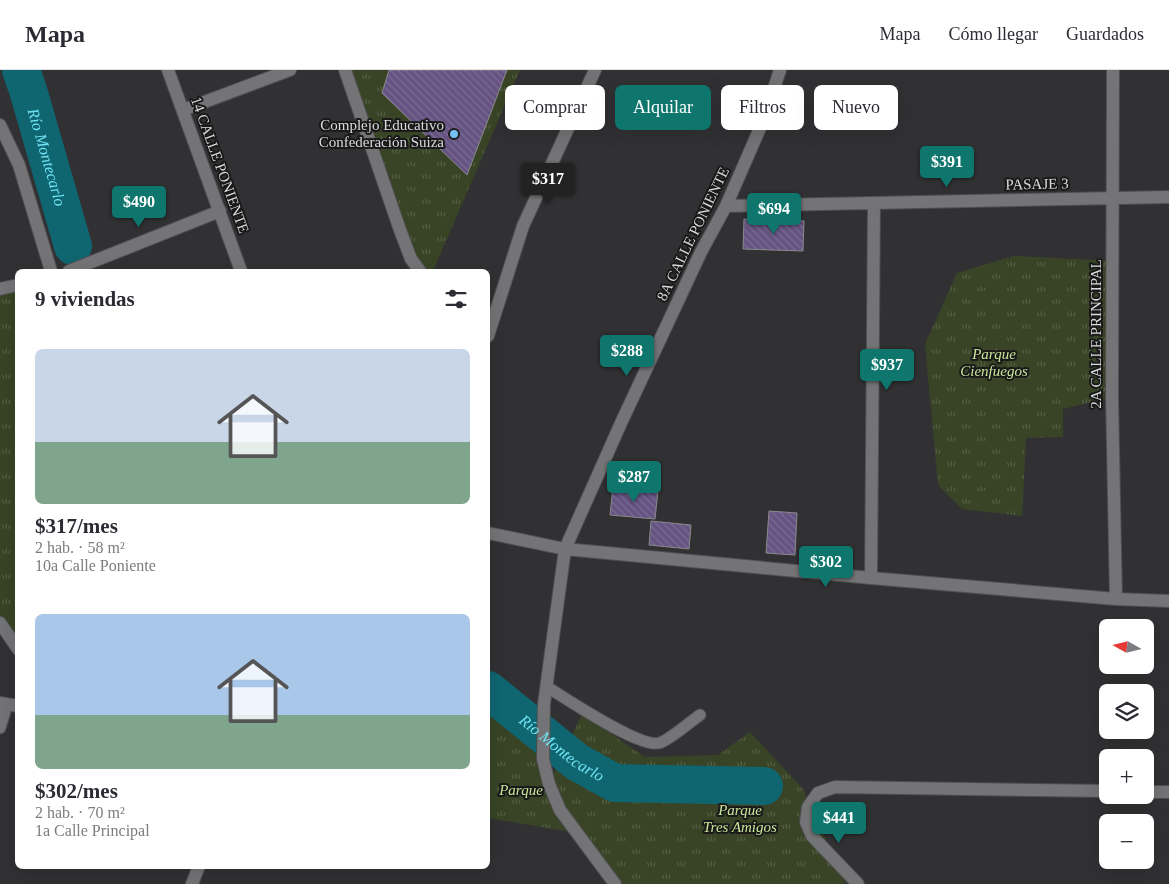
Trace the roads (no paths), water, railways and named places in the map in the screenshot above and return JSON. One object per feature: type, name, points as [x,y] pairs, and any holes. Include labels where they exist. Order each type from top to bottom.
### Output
[{"type":"street","name":"14 CALLE PONIENTE","points":[[168,70],[240,269]]},
{"type":"street","points":[[183,110],[290,70]]},
{"type":"street","points":[[345,70],[400,230],[411,259],[418,269]]},
{"type":"street","points":[[490,325],[523,226],[595,70]]},
{"type":"street","name":"8A CALLE PONIENTE","points":[[615,884],[560,810],[549,784],[543,759],[544,704],[565,549],[620,423],[726,206],[764,119],[780,70]]},
{"type":"street","name":"2A CALLE PRINCIPAL","points":[[1113,70],[1112,396],[1116,599]]},
{"type":"street","points":[[0,125],[19,165],[50,269]]},
{"type":"street","name":"PASAJE 3","points":[[726,206],[1169,197]]},
{"type":"street","points":[[871,578],[874,203]]},
{"type":"street","points":[[74,269],[220,211]]},
{"type":"street","points":[[0,289],[15,286]]},
{"type":"street","points":[[490,533],[565,549],[871,578],[1116,599],[1169,601]]},
{"type":"street","points":[[0,623],[15,645]]},
{"type":"street","points":[[858,884],[812,836],[806,822],[808,808],[818,793],[835,787],[1099,791]]},
{"type":"street","points":[[1154,792],[1169,792]]},
{"type":"street","points":[[192,884],[198,869]]},
{"type":"lane","points":[[547,687],[622,732],[650,744],[660,743],[700,715]]},
{"type":"lane","points":[[0,728],[8,705]]},
{"type":"waterway","name":"Río Montecarlo","points":[[21,70],[73,246]]},
{"type":"waterway","name":"Río Montecarlo","points":[[490,692],[577,762],[615,783],[764,786]]},
{"type":"place","name":"Complejo Educativo Confederación Suiza","points":[[454,134]]},
{"type":"park label","name":"Parque Cienfuegos","points":[[994,362]]},
{"type":"park label","name":"Parque","points":[[521,790]]},
{"type":"park label","name":"Parque Tres Amigos","points":[[740,818]]}]
